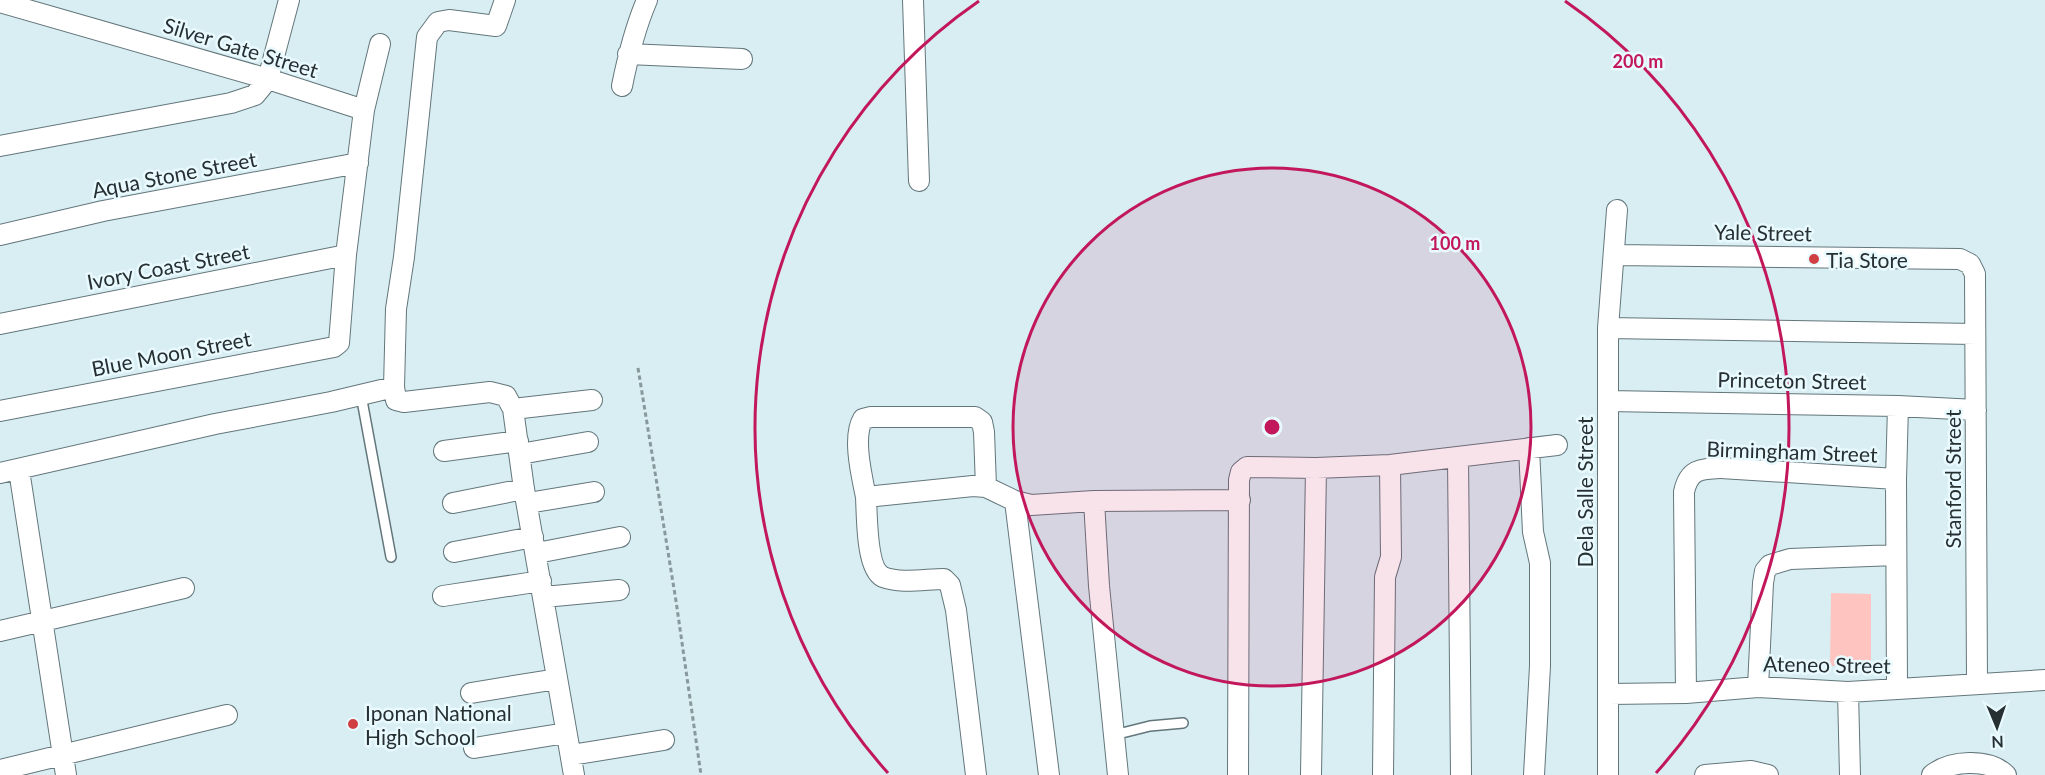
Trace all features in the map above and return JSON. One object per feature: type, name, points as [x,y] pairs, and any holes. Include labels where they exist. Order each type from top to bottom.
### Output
[{"type":"street","points":[[0,146],[231,103],[255,95],[268,79],[289,0]]},
{"type":"street","points":[[505,0],[496,26],[449,20],[438,22],[427,37],[404,257],[396,309],[394,387],[396,400],[400,402],[417,402],[490,392],[506,396],[513,409],[574,775]]},
{"type":"street","points":[[622,86],[628,54],[647,0]]},
{"type":"street","points":[[913,0],[920,181]]},
{"type":"street","name":"Silver Gate Street","points":[[0,2],[268,79],[364,110]]},
{"type":"street","points":[[346,255],[364,110],[380,44]]},
{"type":"street","points":[[628,54],[742,59]]},
{"type":"street","name":"Aqua Stone Street","points":[[0,235],[103,211],[358,163]]},
{"type":"street","name":"Dela Salle Street","points":[[1608,775],[1608,328],[1617,210]]},
{"type":"street","name":"Ivory Coast Street","points":[[0,324],[346,255]]},
{"type":"street","name":"Blue Moon Street","points":[[0,411],[334,347],[339,344],[346,255]]},
{"type":"street","name":"Yale Street","points":[[1615,255],[1960,259],[1970,264],[1975,274]]},
{"type":"street","name":"Stanford Street","points":[[1975,274],[1977,684]]},
{"type":"street","points":[[1608,328],[1975,334]]},
{"type":"street","points":[[66,775],[41,621],[32,545],[9,472],[215,424],[394,387]]},
{"type":"street","points":[[513,409],[592,400]]},
{"type":"street","name":"Princeton Street","points":[[1608,401],[1898,406],[1976,410]]},
{"type":"street","points":[[1897,689],[1898,406]]},
{"type":"street","points":[[976,775],[956,610],[950,585],[944,579],[903,580],[880,576],[876,571],[867,529],[866,497],[862,479],[858,427],[863,419],[871,417],[975,417],[982,422],[984,432],[986,487]]},
{"type":"street","points":[[444,451],[588,442]]},
{"type":"street","points":[[1238,775],[1239,480],[1241,472],[1247,467],[1316,468],[1390,465],[1557,445]]},
{"type":"street","points":[[1529,448],[1533,532],[1540,563],[1540,666],[1534,775]]},
{"type":"street","points":[[1458,457],[1461,775]]},
{"type":"street","points":[[1383,775],[1385,577],[1391,558],[1390,465]]},
{"type":"street","points":[[1311,775],[1316,468]]},
{"type":"street","name":"Birmingham Street","points":[[1686,693],[1684,492],[1687,479],[1694,472],[1721,468],[1896,479]]},
{"type":"street","points":[[866,497],[959,487],[986,487],[1015,501],[1031,505],[1094,501],[1240,500]]},
{"type":"street","points":[[453,503],[594,492]]},
{"type":"street","points":[[1015,501],[1049,775]]},
{"type":"street","points":[[1094,501],[1099,586],[1118,775]]},
{"type":"street","points":[[454,552],[620,537]]},
{"type":"street","points":[[1758,687],[1763,584],[1765,571],[1770,565],[1790,559],[1896,555]]},
{"type":"street","points":[[0,631],[184,588]]},
{"type":"street","points":[[443,596],[543,589],[618,590]]},
{"type":"street","points":[[471,693],[557,679]]},
{"type":"street","name":"Ateneo Street","points":[[1609,694],[1686,693],[1758,687],[1848,692],[2045,680]]},
{"type":"street","points":[[1848,692],[1850,775]]},
{"type":"street","points":[[0,770],[227,715]]},
{"type":"street","points":[[474,748],[566,733]]},
{"type":"street","points":[[571,755],[664,740]]},
{"type":"street","points":[[1932,775],[1942,768],[1955,765],[1982,764],[2001,770],[2006,775]]},
{"type":"street","points":[[1705,775],[1752,771],[1768,775]]},
{"type":"lane","points":[[361,395],[391,558]]},
{"type":"lane","points":[[1114,735],[1140,728],[1183,723]]},
{"type":"path","points":[[638,368],[676,601],[701,775]]},
{"type":"shaded area","points":[[1831,593],[1871,594],[1871,666],[1830,666]]},
{"type":"place","name":"Tia Store","points":[[1814,259]]},
{"type":"place","name":"Iponan National High School","points":[[353,724]]}]
